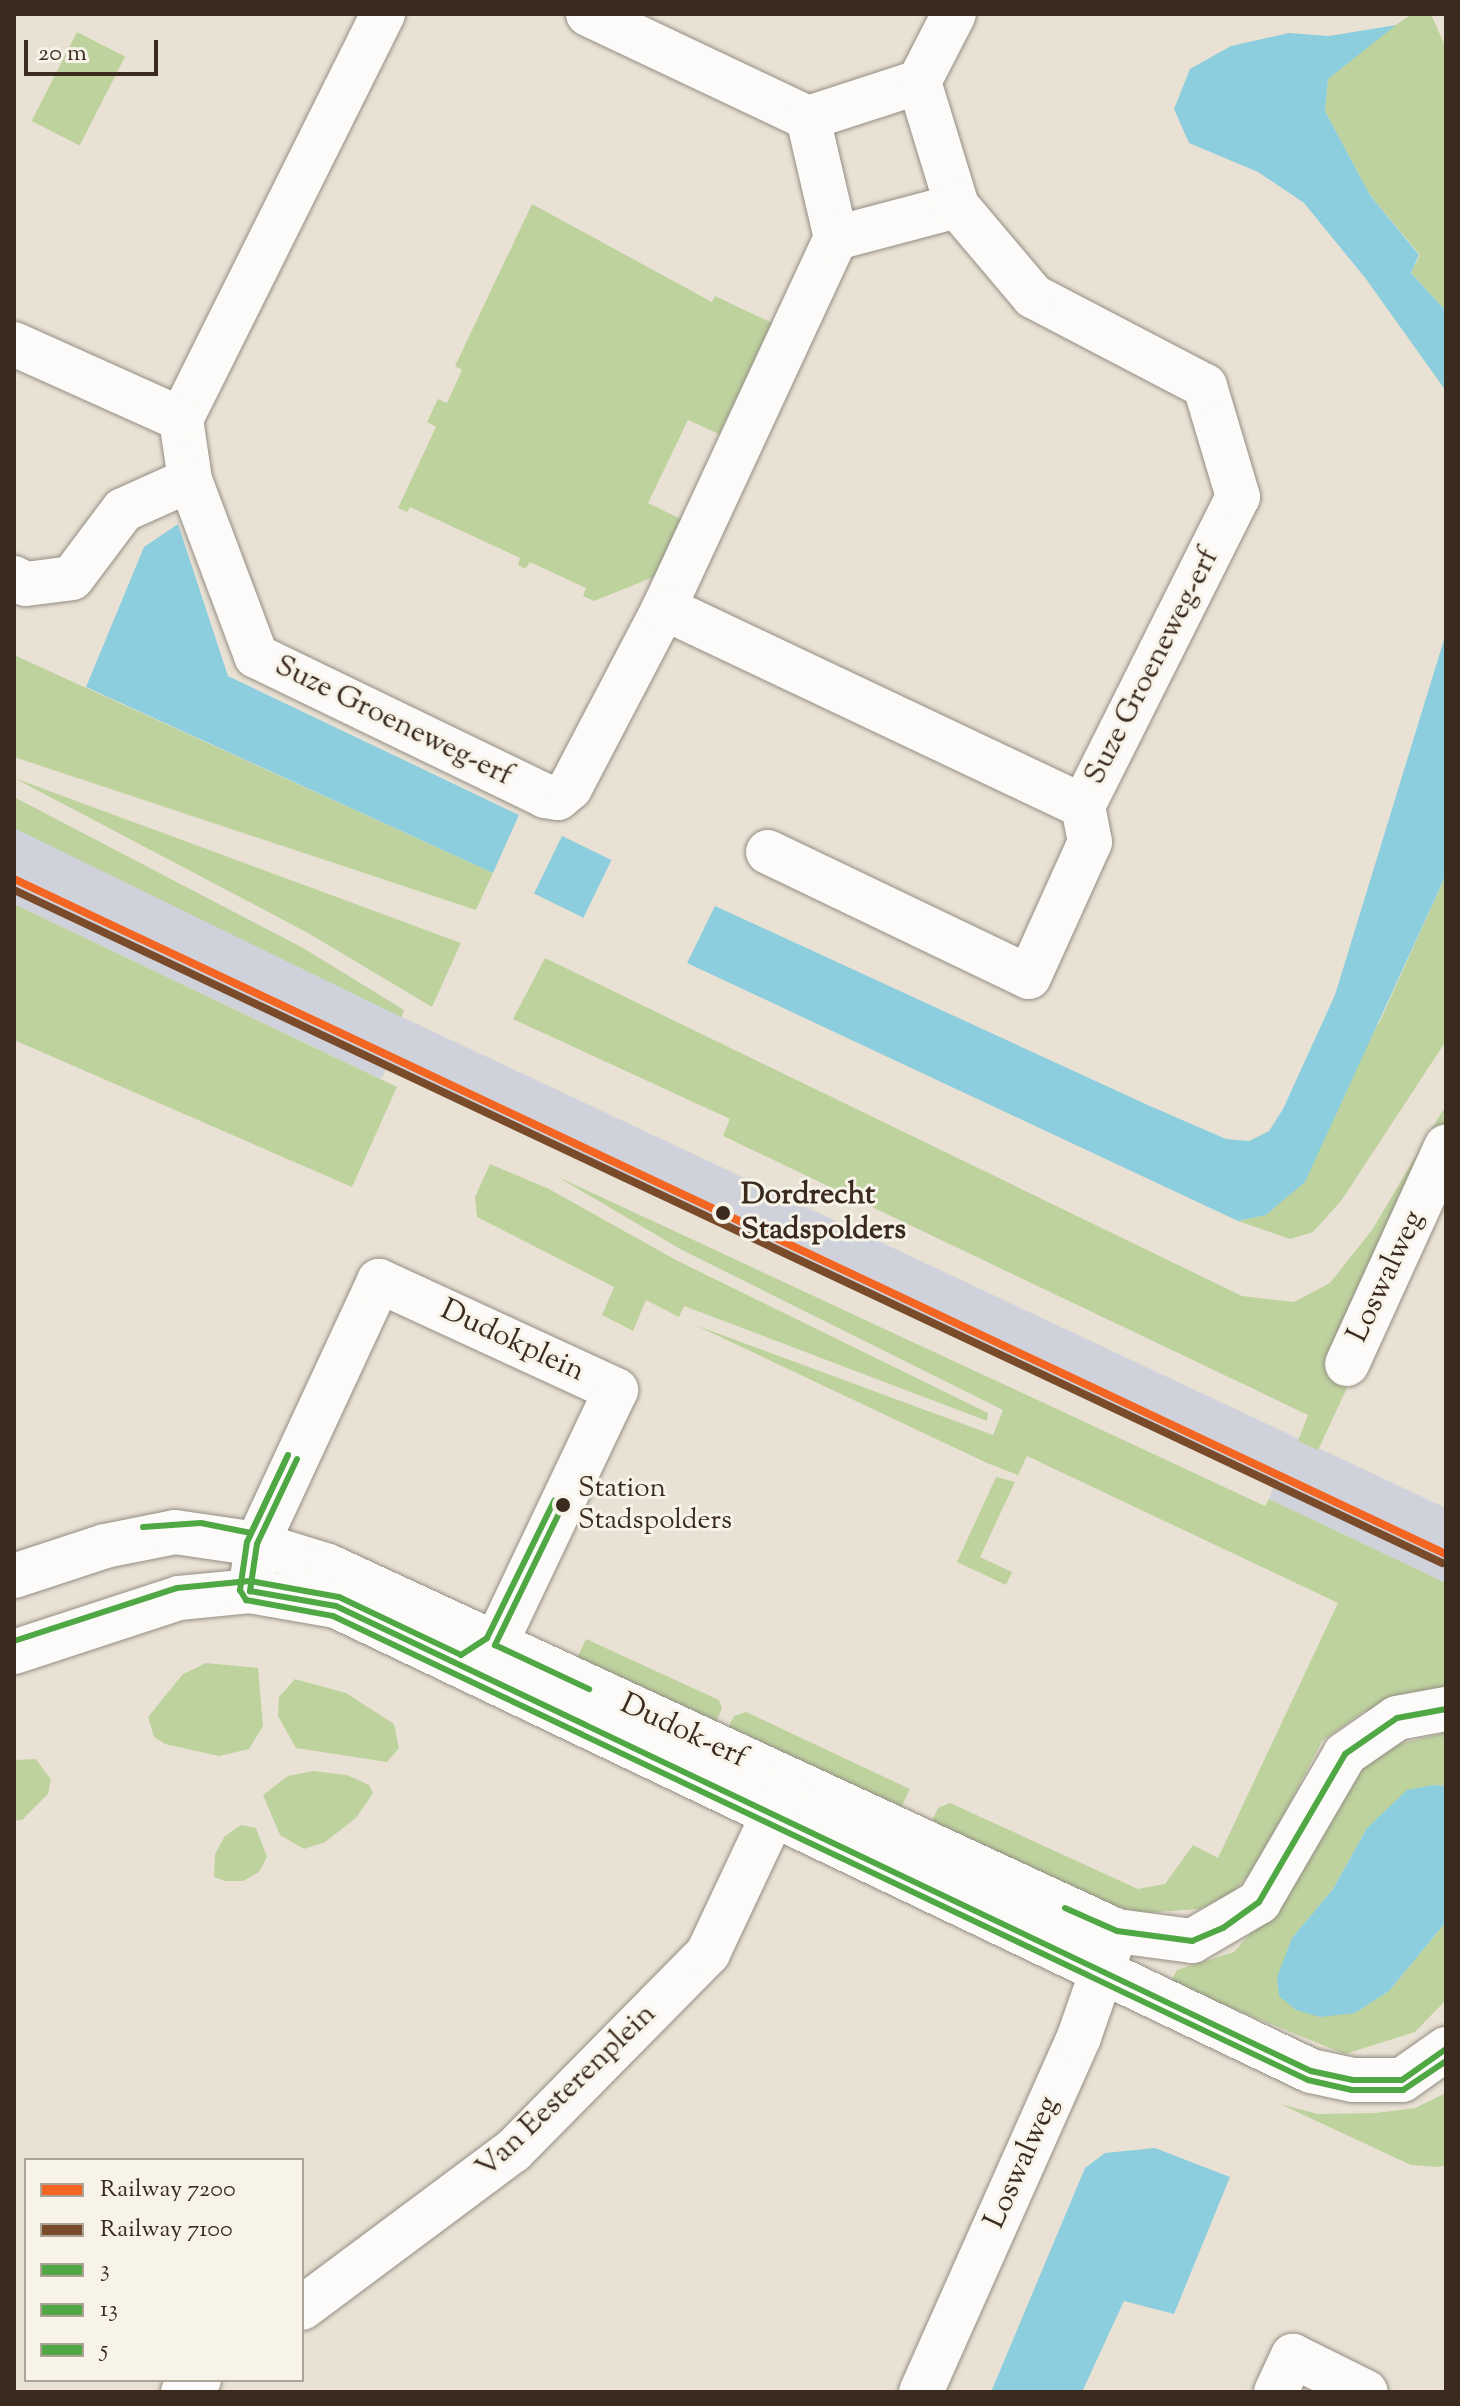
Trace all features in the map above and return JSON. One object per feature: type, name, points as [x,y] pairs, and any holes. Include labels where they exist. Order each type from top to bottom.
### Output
[{"type":"street","points":[[14,344],[181,419],[383,14]]},
{"type":"street","points":[[588,14],[808,118],[919,82],[954,14]]},
{"type":"street","name":"Suze Groeneweg-erf","points":[[664,608],[1083,806],[1238,497],[1205,386],[1033,296],[957,206],[919,82]]},
{"type":"street","points":[[808,118],[836,238],[957,206]]},
{"type":"street","name":"Suze Groeneweg-erf","points":[[181,419],[190,480],[256,656],[545,796],[558,798],[570,788],[664,608],[836,238]]},
{"type":"street","points":[[14,578],[26,584],[72,578],[123,510],[190,480]]},
{"type":"street","points":[[768,852],[1029,977],[1090,842],[1083,806]]},
{"type":"street","name":"Loswalweg","points":[[1347,1364],[1446,1147]]},
{"type":"street","name":"Dudokplein","points":[[257,1544],[379,1281],[616,1390],[479,1656]]},
{"type":"street","name":"Dudok-erf","points":[[14,1576],[105,1546],[175,1532],[257,1544],[328,1566],[479,1656]]},
{"type":"street","points":[[250,1591],[257,1544]]},
{"type":"street","name":"Dudok-erf","points":[[14,1652],[179,1598],[250,1591],[336,1606],[479,1656],[1109,1951],[1311,2071],[1353,2080],[1402,2080],[1446,2049]]},
{"type":"street","points":[[1109,1951],[1192,1941],[1223,1928],[1259,1902],[1345,1754],[1397,1718],[1446,1709]]},
{"type":"street","name":"Van Eesterenplein","points":[[304,2307],[513,2151],[708,1953],[752,1867],[782,1796]]},
{"type":"street","name":"Loswalweg","points":[[921,2392],[1079,2037],[1109,1951]]},
{"type":"street","points":[[1276,2392],[1293,2356],[1366,2392]]},
{"type":"shaded area","points":[[14,818],[160,890],[197,893],[303,948],[404,1010],[402,1017],[1446,1508],[1446,1583],[1269,1499],[1275,1483],[388,1066],[381,1079],[14,904]]},
{"type":"green space","points":[[1412,14],[1431,14],[1446,48],[1446,311],[1411,273],[1420,255],[1370,195],[1325,111],[1328,79],[1352,54]]},
{"type":"green space","points":[[77,32],[125,57],[80,146],[32,121]]},
{"type":"green space","points":[[532,204],[712,302],[715,296],[772,323],[719,434],[688,420],[648,503],[683,520],[656,576],[594,601],[583,596],[586,588],[530,562],[525,569],[518,565],[520,558],[410,507],[407,512],[398,508],[436,427],[427,422],[438,399],[447,403],[462,370],[455,366]]},
{"type":"green space","points":[[14,655],[493,873],[476,910],[14,757]]},
{"type":"green space","points":[[14,778],[461,943],[432,1007],[308,933]]},
{"type":"green space","points":[[14,797],[303,948],[404,1010],[401,1017],[14,828]]},
{"type":"green space","points":[[1446,875],[1446,1041],[1341,1201],[1313,1232],[1290,1239],[1238,1221],[1266,1215],[1380,1021]]},
{"type":"green space","points":[[14,904],[397,1087],[352,1187],[14,1040]]},
{"type":"green space","points":[[545,958],[1242,1296],[1294,1302],[1330,1283],[1372,1230],[1446,1105],[1446,1125],[1335,1363],[1354,1373],[1318,1450],[1298,1441],[1308,1415],[723,1136],[730,1119],[513,1019]]},
{"type":"green space","points":[[490,1164],[549,1189],[676,1260],[988,1413],[987,1421],[684,1306],[679,1317],[646,1300],[633,1331],[602,1315],[614,1287],[477,1217],[475,1197]]},
{"type":"green space","points":[[556,1176],[1265,1506],[1269,1499],[1446,1583],[1446,1694],[1363,1712],[1322,1741],[1258,1864],[1233,1893],[1199,1909],[1142,1913],[1068,1895],[930,1825],[938,1808],[950,1803],[1138,1889],[1165,1884],[1193,1845],[1218,1858],[1338,1603],[1027,1456],[1018,1475],[987,1463],[695,1325],[993,1435],[1003,1410],[682,1250]]},
{"type":"green space","points":[[996,1477],[1015,1482],[980,1557],[1012,1572],[1006,1585],[957,1562]]},
{"type":"green space","points":[[586,1639],[719,1700],[722,1708],[713,1730],[573,1666]]},
{"type":"green space","points":[[206,1663],[258,1668],[263,1726],[249,1749],[219,1756],[165,1744],[154,1737],[148,1717],[183,1674]]},
{"type":"green space","points":[[295,1679],[346,1693],[394,1724],[399,1748],[387,1762],[296,1748],[278,1716],[279,1697]]},
{"type":"green space","points":[[746,1712],[910,1789],[902,1806],[882,1809],[724,1736],[734,1716]]},
{"type":"green space","points":[[1446,1733],[1446,1786],[1434,1785],[1367,1828],[1333,1889],[1292,1938],[1355,2013],[1389,1991],[1446,1922],[1446,2000],[1415,2032],[1345,2054],[1170,1983],[1177,1970],[1234,1952],[1313,1851],[1346,1784],[1369,1762],[1397,1744]]},
{"type":"green space","points":[[36,1759],[51,1780],[48,1794],[22,1820],[14,1821],[14,1760]]},
{"type":"green space","points":[[313,1771],[347,1775],[369,1785],[373,1793],[356,1818],[325,1842],[304,1849],[280,1835],[263,1795],[288,1776]]},
{"type":"green space","points":[[241,1825],[256,1828],[267,1857],[259,1872],[243,1881],[225,1881],[214,1877],[215,1854],[225,1836]]},
{"type":"green space","points":[[1446,2093],[1446,2165],[1439,2167],[1411,2165],[1280,2104],[1318,2114],[1375,2113],[1415,2108]]},
{"type":"water","points":[[1396,25],[1328,79],[1325,111],[1370,195],[1419,255],[1411,273],[1446,311],[1446,391],[1366,279],[1304,203],[1258,172],[1189,143],[1174,109],[1190,69],[1231,46],[1289,33],[1329,36]]},
{"type":"water","points":[[178,524],[228,676],[519,815],[493,873],[86,687],[144,547]]},
{"type":"water","points":[[1446,633],[1446,875],[1305,1182],[1266,1215],[1238,1221],[687,963],[715,906],[1150,1106],[1226,1139],[1249,1141],[1269,1131],[1283,1109],[1335,995]]},
{"type":"water","points":[[562,836],[611,860],[583,918],[534,894]]},
{"type":"water","points":[[1446,1786],[1446,1922],[1389,1991],[1355,2013],[1320,2017],[1296,2010],[1279,1996],[1277,1977],[1292,1938],[1333,1889],[1367,1828],[1407,1790]]},
{"type":"water","points":[[1155,2148],[1230,2177],[1174,2314],[1124,2301],[1082,2392],[991,2392],[1085,2168],[1105,2153]]},
{"type":"rail line","name":"7200","points":[[14,879],[1446,1554]]},
{"type":"rail line","name":"7100","points":[[14,890],[1442,1563]]},
{"type":"transit line","name":"13","points":[[288,1455],[247,1542],[240,1590],[246,1600],[333,1616],[1308,2080],[1352,2090],[1403,2090],[1446,2061]]},
{"type":"transit line","name":"5","points":[[143,1527],[201,1523],[251,1533],[288,1455]]},
{"type":"transit line","name":"3","points":[[297,1459],[257,1544],[250,1591],[336,1606],[1311,2071],[1353,2080],[1402,2080],[1446,2049]]},
{"type":"transit line","name":"5","points":[[14,1641],[177,1588],[250,1581],[339,1597],[461,1655],[487,1638],[554,1501]]},
{"type":"transit line","name":"3","points":[[563,1505],[495,1645],[589,1689]]},
{"type":"transit line","name":"3","points":[[1065,1908],[1117,1931],[1192,1941],[1223,1928],[1259,1902],[1345,1754],[1397,1718],[1446,1709]]},
{"type":"place","name":"Dordrecht Stadspolders","points":[[723,1213]]},
{"type":"place","name":"Station Stadspolders","points":[[563,1505]]}]
